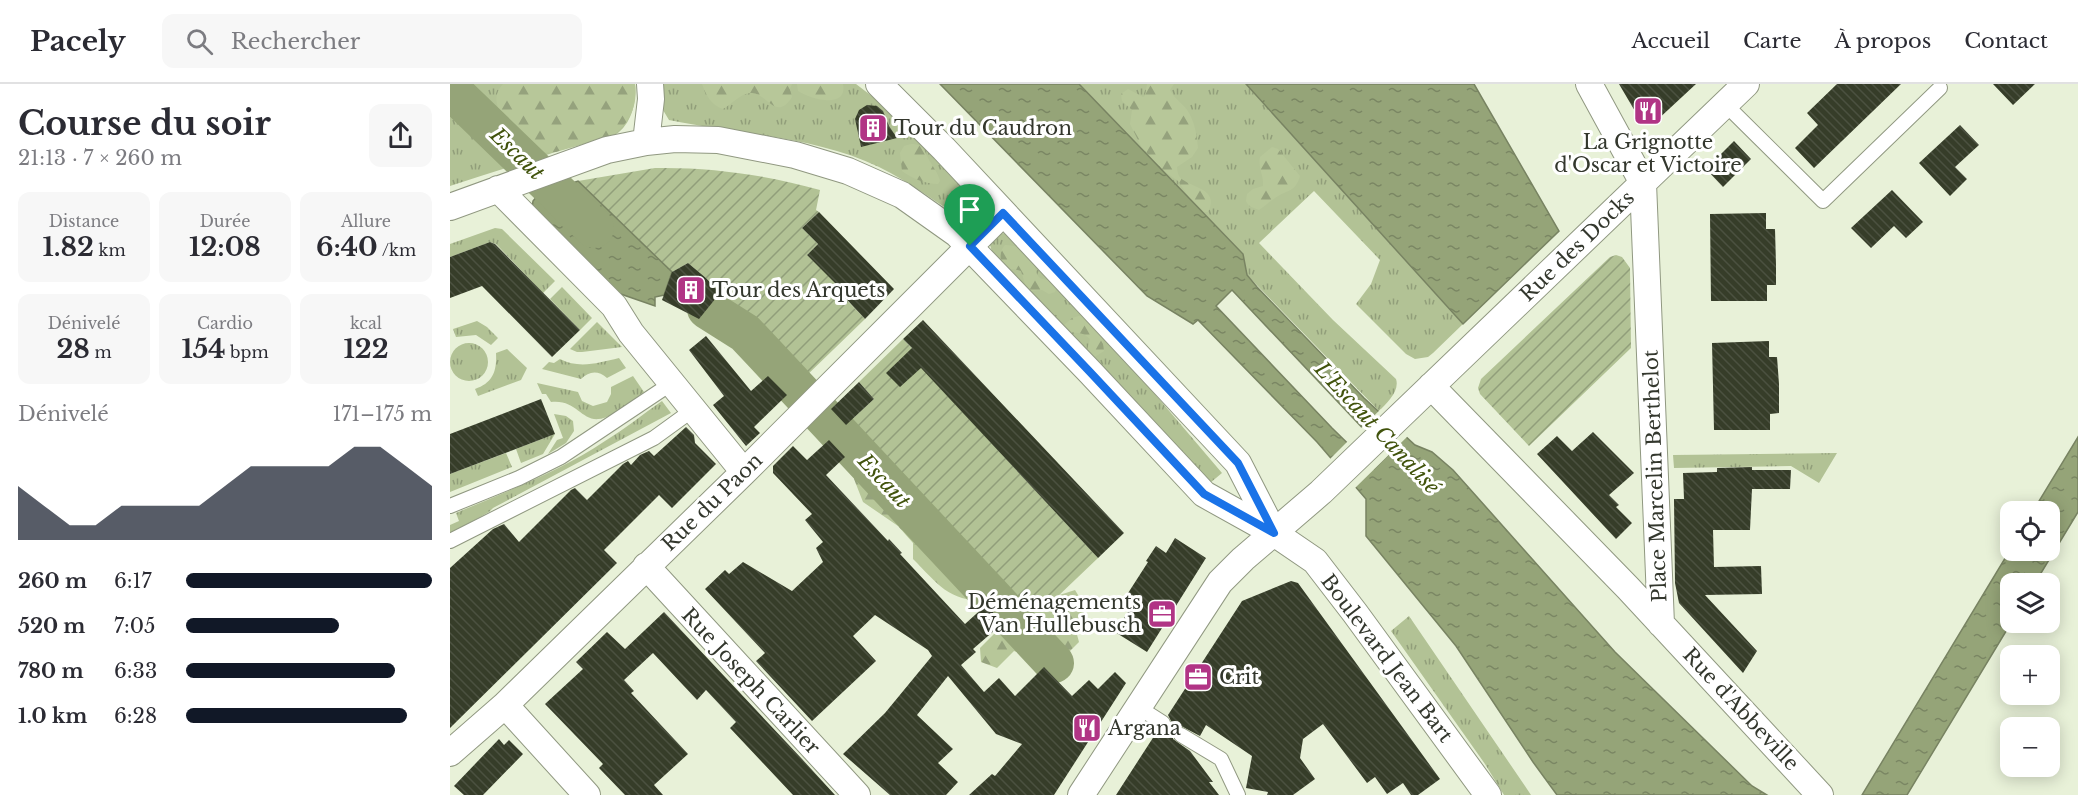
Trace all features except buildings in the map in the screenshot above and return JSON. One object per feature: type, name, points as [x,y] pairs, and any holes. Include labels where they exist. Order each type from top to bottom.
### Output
[{"type":"street","points":[[646,142],[651,99],[650,84]]},
{"type":"street","name":"Boulevard Jean Bart","points":[[879,84],[937,142],[1238,463],[1274,533]]},
{"type":"street","name":"Place Marcelin Berthelot","points":[[1588,84],[1643,183],[1661,624]]},
{"type":"street","name":"Rue des Docks","points":[[1081,795],[1220,582],[1243,559],[1311,501],[1746,84]]},
{"type":"street","name":"Boulevard Jean Bart","points":[[450,207],[607,150],[646,142],[685,138],[718,140],[773,150],[836,166],[873,180],[902,195],[945,224],[970,246],[1204,494],[1274,533],[1315,561],[1488,795]]},
{"type":"street","points":[[503,187],[614,306],[631,333],[744,472]]},
{"type":"street","name":"Rue du Paon","points":[[450,753],[505,705],[744,472],[1003,213]]},
{"type":"street","name":"Place Marcelin Berthelot","points":[[1431,386],[1661,624]]},
{"type":"street","name":"Rue Joseph Carlier","points":[[646,566],[857,795]]},
{"type":"street","name":"Rue d'Abbeville","points":[[1661,624],[1820,795]]},
{"type":"street","points":[[505,705],[586,795]]},
{"type":"lane","points":[[1725,104],[1822,201],[1940,88]]},
{"type":"lane","points":[[450,506],[519,478],[561,457],[672,383]]},
{"type":"lane","points":[[450,541],[654,438],[694,410]]},
{"type":"lane","points":[[1138,707],[1163,723]]},
{"type":"lane","points":[[1181,735],[1221,759],[1238,795]]},
{"type":"green space","points":[[450,84],[635,84],[635,98],[634,106],[624,127],[613,136],[573,146],[450,186]]},
{"type":"green space","points":[[503,84],[635,84],[636,92],[634,106],[628,119],[612,136],[556,152],[539,153],[506,122],[500,112],[497,93]]},
{"type":"green space","points":[[662,84],[856,84],[890,110],[982,210],[974,221],[968,223],[891,173],[854,157],[802,142],[669,120],[663,110]]},
{"type":"green space","points":[[702,84],[792,84],[790,89],[792,97],[786,104],[777,107],[758,94],[748,93],[723,109],[715,105]]},
{"type":"green space","points":[[797,84],[843,84],[843,92],[834,100],[819,99],[798,91]]},
{"type":"green space","points":[[1079,84],[1246,84],[1463,324],[1428,357],[1415,359],[1406,354],[1356,304],[1371,284],[1380,260],[1314,191],[1259,243],[1333,320],[1396,379],[1394,392],[1379,411],[1247,275],[1243,254]]},
{"type":"green space","points":[[1147,84],[1174,84],[1170,90],[1191,117],[1198,148],[1192,157],[1177,167],[1177,171],[1183,180],[1207,193],[1211,204],[1208,212],[1204,212],[1189,197],[1178,181],[1164,171],[1142,148],[1130,124],[1132,110],[1122,101],[1121,94],[1128,89],[1143,97]]},
{"type":"green space","points":[[916,144],[924,150],[938,176],[940,181],[938,184],[919,180],[902,171],[900,153],[904,146]]},
{"type":"green space","points":[[1272,147],[1278,149],[1300,176],[1293,188],[1259,210],[1249,206],[1246,201],[1247,194],[1263,186],[1260,157]]},
{"type":"green space","points":[[655,168],[738,173],[820,190],[816,210],[819,212],[802,228],[818,244],[807,255],[839,285],[836,289],[865,319],[803,379],[726,298],[731,292],[720,293],[688,263],[672,272],[578,181]]},
{"type":"green space","points":[[495,228],[502,229],[555,281],[543,293],[496,244],[490,242],[450,257],[450,244]]},
{"type":"green space","points":[[1003,233],[1011,236],[1108,339],[1222,473],[1210,483],[993,255],[990,245],[995,237]]},
{"type":"green space","points":[[1005,245],[1018,247],[1024,252],[1034,265],[1039,277],[1050,280],[1057,287],[1055,292],[1049,294],[1042,290],[1029,291],[1021,271],[1003,265],[1001,253]]},
{"type":"green space","points":[[1616,255],[1622,257],[1630,268],[1631,348],[1529,446],[1480,394],[1478,388],[1481,379],[1610,257]]},
{"type":"green space","points":[[562,287],[592,318],[580,330],[550,299]]},
{"type":"green space","points":[[1082,315],[1102,336],[1104,351],[1093,358],[1087,350],[1090,339],[1083,334],[1070,332],[1063,326],[1072,318]]},
{"type":"green space","points":[[477,321],[498,338],[491,345],[476,335],[456,337],[453,329]]},
{"type":"green space","points":[[597,322],[622,347],[582,352],[570,349]]},
{"type":"green space","points":[[903,339],[934,372],[930,377],[1098,558],[1033,620],[846,425],[874,399],[859,382]]},
{"type":"green space","points":[[469,343],[483,348],[488,362],[483,376],[469,381],[455,376],[450,362],[455,348]]},
{"type":"green space","points":[[507,349],[527,368],[521,380],[478,396],[475,389],[493,376],[496,353]]},
{"type":"green space","points":[[619,358],[626,368],[607,378],[594,372],[581,379],[542,369],[549,362],[554,363],[560,359],[581,364]]},
{"type":"green space","points":[[633,376],[644,392],[617,412],[599,419],[587,417],[567,404],[551,402],[546,394],[542,394],[537,383],[578,392],[582,401],[593,406],[607,402],[611,394],[611,387]]},
{"type":"green space","points":[[662,401],[671,413],[493,508],[450,534],[450,525],[459,521],[456,513],[569,462],[612,436]]},
{"type":"green space","points":[[554,414],[566,416],[573,421],[574,431],[566,443],[548,454],[557,440],[563,438]]},
{"type":"green space","points":[[855,424],[983,559],[993,583],[1021,614],[1038,602],[1075,590],[1086,608],[1076,631],[1079,642],[1063,658],[1038,660],[1014,651],[997,668],[981,662],[980,648],[1006,622],[986,601],[962,598],[937,583],[913,559],[913,543],[898,526],[863,502],[854,479],[854,463],[844,434]]},
{"type":"green space","points":[[555,434],[543,454],[521,463],[516,449]]},
{"type":"green space","points":[[506,453],[512,467],[450,492],[450,474]]},
{"type":"green space","points":[[1837,453],[1819,483],[1791,466],[1674,468],[1673,455]]},
{"type":"green space","points":[[1409,616],[1531,795],[1504,795],[1485,764],[1391,631]]},
{"type":"water","name":"L'Escaut Canalisé","points":[[940,84],[1079,84],[1243,254],[1247,275],[1257,287],[1364,398],[1415,445],[1432,452],[1453,470],[1615,652],[1752,786],[1767,795],[1557,795],[1456,646],[1366,536],[1366,499],[1317,442],[1198,320],[1193,324],[1147,296]],"holes":[[[1232,290],[1388,455],[1374,469],[1216,306]]]},
{"type":"water","points":[[1246,84],[1474,84],[1559,231],[1463,324]]},
{"type":"water","points":[[483,99],[541,156],[510,167],[462,123]]},
{"type":"water","points":[[578,181],[672,272],[664,295],[655,297],[655,306],[615,292],[532,209],[533,201],[538,195]]},
{"type":"water","points":[[2078,437],[2078,512],[2060,542],[2060,501],[2039,501]]},
{"type":"water","points":[[2003,561],[2048,561],[2041,573],[2000,573],[2000,633],[2005,633],[1907,795],[1862,795]]},
{"type":"pier","points":[[1381,409],[1409,435],[1354,489],[1329,460],[1349,440],[1375,465],[1384,456],[1360,429]]},
{"type":"waterway","name":"Escaut","points":[[450,89],[594,228]]},
{"type":"waterway","name":"Escaut","points":[[707,309],[745,333],[1054,663]]},
{"type":"place","name":"La Grignotte d'Oscar et Victoire","points":[[1648,111]]},
{"type":"place","name":"Tour du Caudron","points":[[873,128]]},
{"type":"place","name":"Tour des Arquets","points":[[691,290]]},
{"type":"place","name":"Déménagements Van Hullebusch","points":[[1162,614]]},
{"type":"place","name":"Crit","points":[[1198,677]]},
{"type":"place","name":"Argana","points":[[1087,728]]},
{"type":"route","points":[[1003,213],[1238,463],[1274,533],[1204,494],[970,246],[1003,213]]}]
